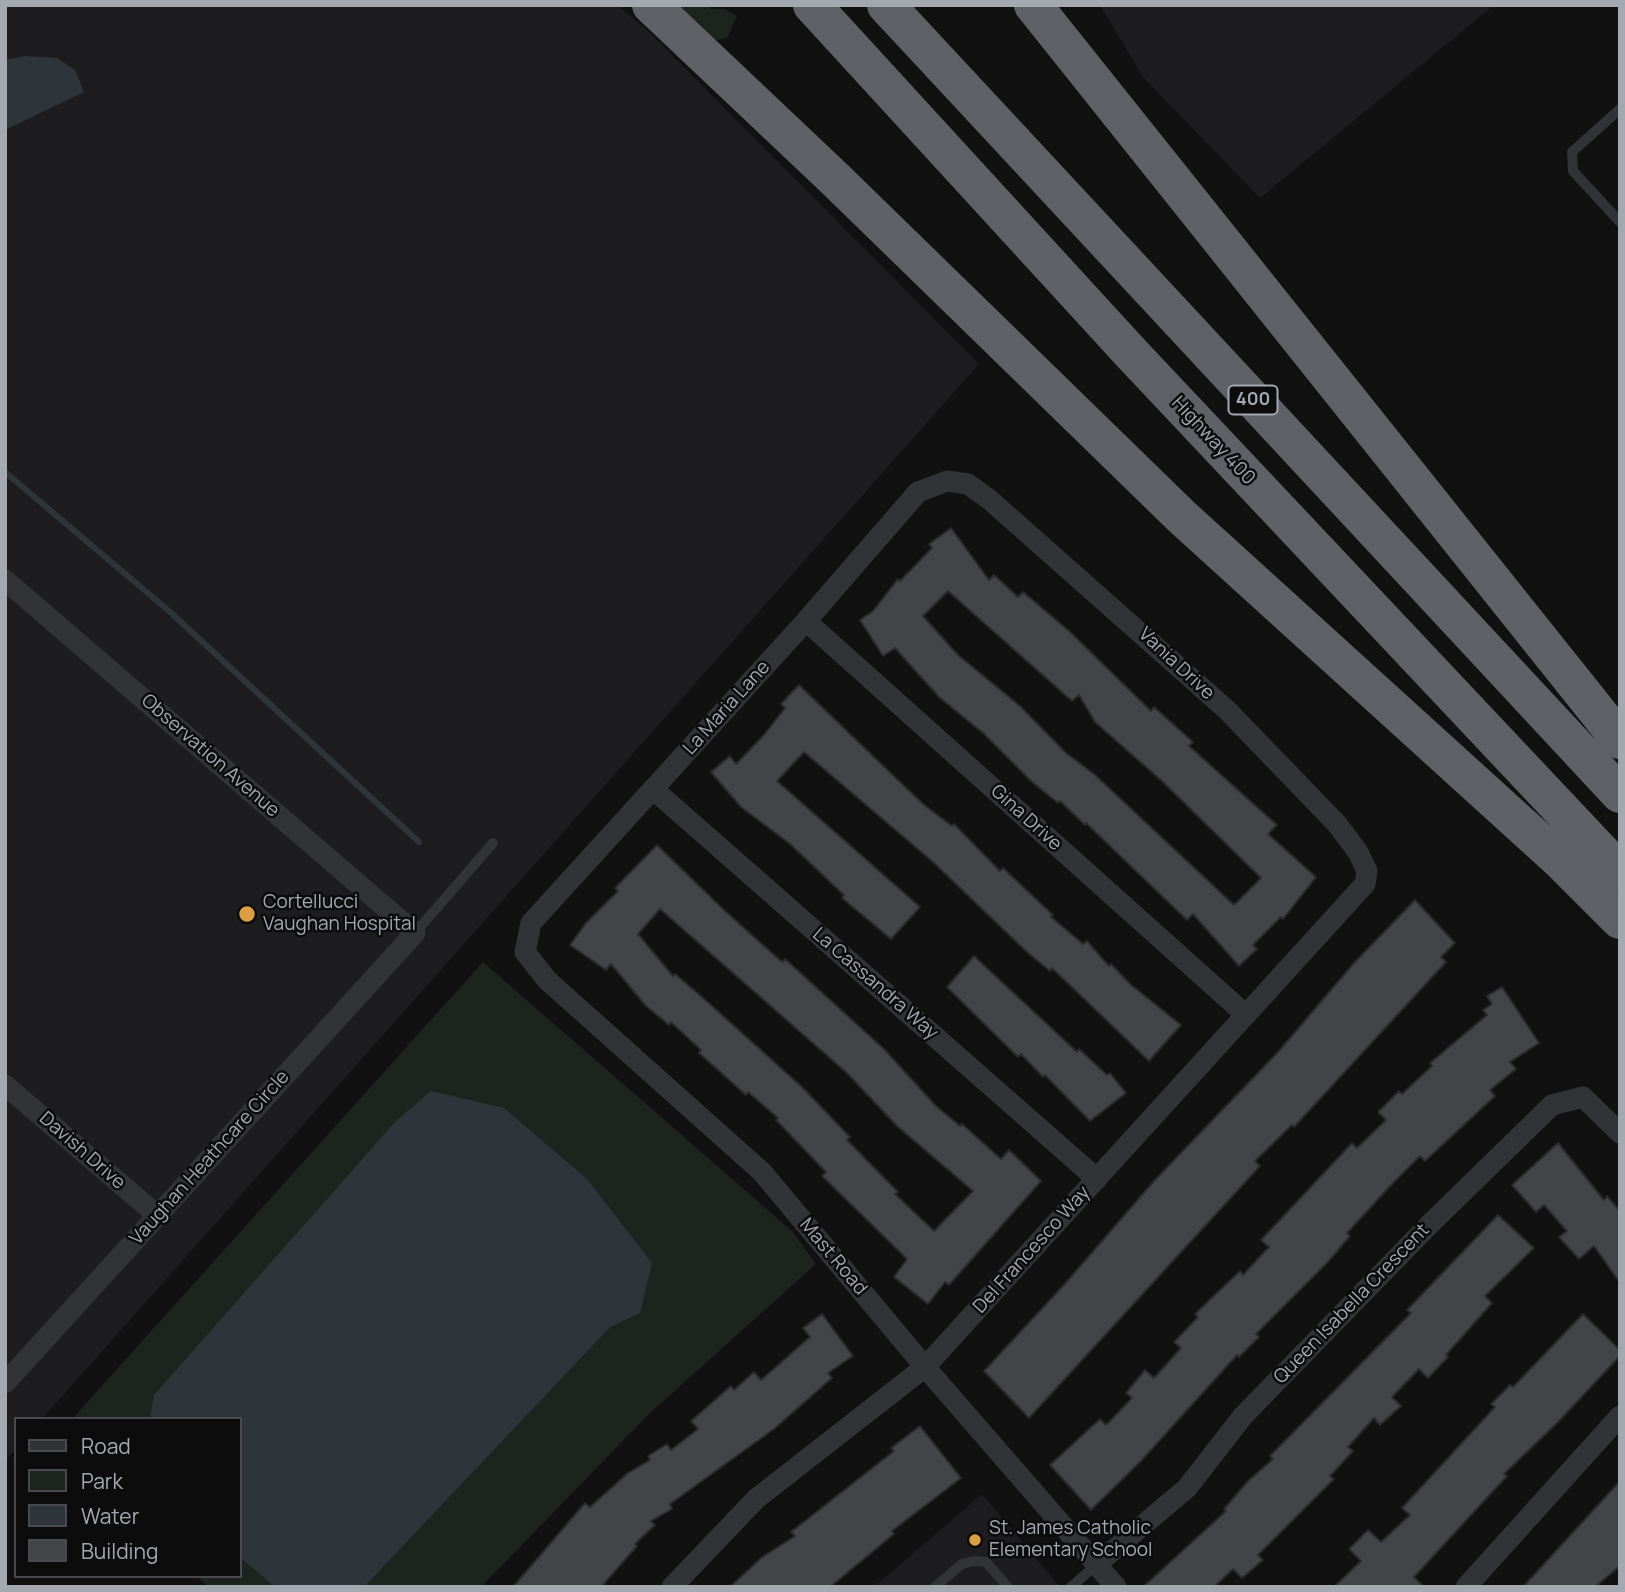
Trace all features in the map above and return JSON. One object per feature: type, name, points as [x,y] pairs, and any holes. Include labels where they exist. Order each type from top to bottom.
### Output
[{"type":"highway","points":[[651,5],[836,180],[1182,517],[1562,862],[1620,919]]},
{"type":"highway","name":"Highway 400","points":[[812,5],[1131,353],[1620,872]]},
{"type":"highway","name":"400","points":[[886,5],[1620,794]]},
{"type":"highway","points":[[1033,5],[1620,740]]},
{"type":"street","name":"La Maria Lane","points":[[525,952],[531,923],[806,621],[918,492],[947,481]]},
{"type":"street","name":"Vania Drive","points":[[947,481],[968,484],[990,500],[1227,710],[1337,824],[1358,852],[1367,871],[1365,884]]},
{"type":"street","name":"Observation Avenue","points":[[5,580],[415,933]]},
{"type":"street","name":"Gina Drive","points":[[806,621],[1246,1015]]},
{"type":"street","name":"La Cassandra Way","points":[[653,789],[1097,1179]]},
{"type":"street","name":"Del Francesco Way","points":[[672,1587],[756,1499],[925,1367],[1365,884]]},
{"type":"street","name":"Vaughan Heathcare Circle","points":[[5,1383],[415,933]]},
{"type":"street","name":"Mast Road","points":[[525,952],[547,980],[762,1172],[925,1367],[1116,1587]]},
{"type":"street","name":"Davish Drive","points":[[5,1085],[158,1216]]},
{"type":"street","name":"Queen Isabella Crescent","points":[[1097,1564],[1187,1488],[1243,1416],[1430,1224],[1552,1105],[1583,1097],[1620,1133]]},
{"type":"street","points":[[1466,1587],[1620,1416]]},
{"type":"lane","points":[[1620,109],[1572,152],[1573,171],[1620,222]]},
{"type":"lane","points":[[415,933],[493,843]]},
{"type":"lane","points":[[935,1587],[962,1564],[974,1561],[986,1562],[1008,1587]]},
{"type":"lane","points":[[1071,1587],[1097,1564]]},
{"type":"shaded area","name":"Cortellucci Vaughan Hospital","points":[[5,5],[617,5],[645,28],[979,364],[44,1417],[14,1417],[14,1451],[5,1461]]},
{"type":"shaded area","points":[[1100,5],[1494,5],[1260,198],[1143,77]]},
{"type":"shaded area","name":"St. James Catholic Elementary School","points":[[982,1494],[1060,1587],[874,1587]]},
{"type":"green space","points":[[672,5],[707,5],[711,9],[724,9],[737,16],[727,38],[712,41]]},
{"type":"green space","points":[[483,962],[792,1231],[816,1264],[648,1415],[481,1587],[208,1587],[199,1578],[242,1578],[242,1417],[74,1417]]},
{"type":"water","points":[[25,56],[57,58],[75,70],[84,92],[5,130],[5,60]]},
{"type":"water","points":[[431,1091],[504,1108],[587,1179],[652,1263],[640,1313],[610,1327],[364,1587],[275,1587],[242,1559],[242,1417],[150,1417],[154,1395],[396,1121]]},
{"type":"building","points":[[951,528],[989,580],[994,575],[1018,597],[1023,592],[1068,630],[1151,711],[1154,707],[1193,742],[1189,746],[1277,825],[1268,834],[1316,877],[1283,919],[1281,917],[1253,945],[1257,949],[1239,966],[1193,914],[1187,920],[1086,823],[1085,825],[1060,801],[1058,803],[1031,781],[983,733],[939,697],[895,648],[883,656],[860,620],[873,611],[898,579],[900,581],[932,548],[929,544]],"holes":[[[948,591],[1072,701],[1079,695],[1095,722],[1163,782],[1261,878],[1234,905],[1094,774],[1066,753],[1020,706],[958,655],[923,616]]]},
{"type":"building","points":[[799,685],[923,804],[952,826],[954,824],[1000,871],[1003,868],[1053,915],[1051,917],[1083,944],[1087,941],[1109,966],[1111,964],[1130,984],[1181,1025],[1149,1061],[1052,968],[1050,971],[1027,952],[933,862],[804,752],[777,781],[920,907],[891,939],[842,898],[844,895],[790,844],[741,807],[711,772],[730,756],[736,764],[764,735],[785,708],[781,704]]},
{"type":"building","points":[[657,845],[725,911],[782,962],[785,959],[884,1049],[936,1106],[960,1126],[962,1124],[1001,1159],[1009,1150],[1041,1181],[949,1285],[945,1282],[928,1304],[894,1277],[907,1259],[822,1176],[826,1172],[776,1120],[778,1118],[748,1092],[746,1095],[699,1053],[701,1050],[671,1022],[669,1025],[646,1006],[611,964],[606,970],[570,945],[586,923],[618,891],[615,888]],"holes":[[[660,909],[847,1073],[897,1126],[973,1191],[934,1231],[895,1194],[898,1192],[847,1140],[850,1137],[802,1087],[702,997],[675,974],[673,976],[638,934]]]},
{"type":"building","points":[[1415,900],[1455,943],[1441,957],[1446,962],[1294,1127],[1292,1125],[1255,1161],[1260,1166],[1029,1418],[984,1371],[1063,1286],[1154,1181],[1279,1051],[1354,963]]},
{"type":"building","points":[[974,956],[1077,1052],[1079,1049],[1107,1075],[1110,1073],[1126,1093],[1090,1121],[1045,1075],[1043,1077],[1021,1054],[1018,1057],[947,987]]},
{"type":"building","points":[[1502,987],[1539,1043],[1510,1062],[1516,1069],[1490,1090],[1495,1096],[1425,1161],[1420,1156],[1393,1183],[1347,1233],[1350,1236],[1327,1263],[1256,1334],[1259,1337],[1239,1357],[1237,1355],[1141,1461],[1091,1510],[1050,1465],[1100,1419],[1106,1425],[1132,1398],[1126,1393],[1145,1370],[1154,1378],[1181,1348],[1174,1342],[1198,1317],[1195,1314],[1240,1271],[1243,1275],[1269,1247],[1261,1240],[1352,1143],[1357,1148],[1386,1120],[1378,1112],[1399,1091],[1402,1094],[1432,1066],[1430,1063],[1487,1015],[1483,1010],[1492,1004],[1487,996]]},
{"type":"building","points":[[1558,1143],[1604,1200],[1607,1196],[1620,1211],[1620,1283],[1594,1246],[1579,1259],[1559,1237],[1567,1231],[1544,1205],[1536,1212],[1512,1185]]},
{"type":"building","points":[[1498,1215],[1534,1248],[1485,1296],[1492,1303],[1446,1355],[1448,1357],[1428,1378],[1419,1369],[1392,1397],[1401,1406],[1380,1425],[1374,1418],[1348,1447],[1353,1451],[1330,1476],[1334,1479],[1258,1555],[1263,1560],[1242,1578],[1233,1569],[1214,1587],[1143,1587],[1226,1511],[1224,1509],[1248,1481],[1273,1459],[1270,1456],[1411,1313],[1407,1310]]},
{"type":"building","points":[[822,1314],[853,1356],[828,1373],[832,1378],[774,1429],[670,1504],[672,1509],[651,1521],[655,1525],[635,1544],[637,1546],[601,1587],[513,1587],[585,1503],[590,1507],[628,1473],[650,1460],[648,1456],[667,1444],[671,1450],[698,1429],[691,1421],[731,1386],[734,1390],[754,1372],[761,1380],[810,1337],[803,1328]]},
{"type":"building","points":[[1583,1314],[1620,1350],[1620,1356],[1504,1474],[1507,1476],[1414,1577],[1424,1587],[1334,1587],[1361,1561],[1349,1549],[1368,1530],[1381,1542],[1410,1515],[1402,1508],[1495,1407],[1491,1404],[1510,1385],[1513,1387]]},
{"type":"building","points":[[920,1426],[961,1478],[892,1531],[894,1534],[830,1587],[730,1587],[761,1558],[795,1536],[791,1532],[894,1451],[891,1448]]},
{"type":"building","points":[[1620,1481],[1620,1566],[1595,1587],[1523,1587]]},
{"type":"waterway","points":[[5,472],[169,611],[419,842]]},
{"type":"place","name":"Cortellucci Vaughan Hospital","points":[[247,914]]},
{"type":"place","name":"St. James Catholic Elementary School","points":[[975,1540]]}]
